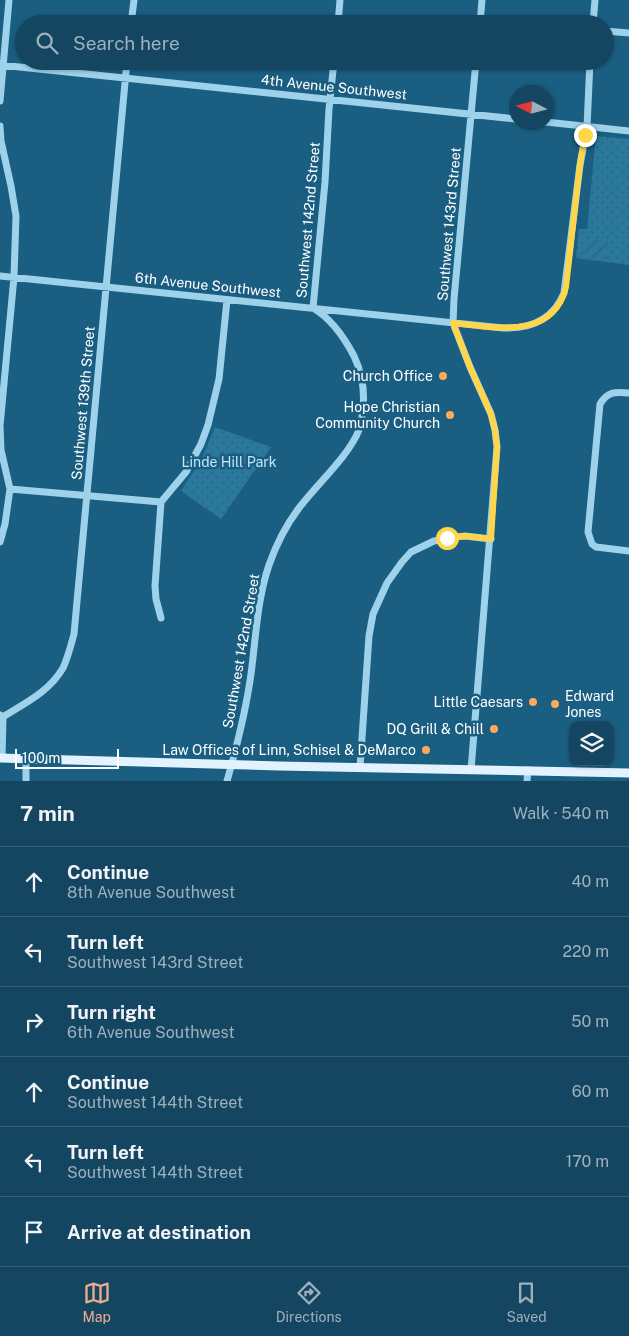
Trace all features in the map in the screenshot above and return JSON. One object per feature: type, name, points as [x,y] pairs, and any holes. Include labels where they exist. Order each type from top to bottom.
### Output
[{"type":"main road","points":[[1,758],[629,773]]},
{"type":"street","points":[[0,101],[9,0]]},
{"type":"street","points":[[132,15],[134,0]]},
{"type":"street","points":[[339,15],[340,0]]},
{"type":"street","points":[[481,15],[482,0]]},
{"type":"street","points":[[594,15],[595,0]]},
{"type":"street","points":[[614,32],[629,33]]},
{"type":"street","name":"4th Avenue Southwest","points":[[2,65],[15,66]]},
{"type":"street","name":"4th Avenue Southwest","points":[[49,70],[509,117]]},
{"type":"street","name":"Southwest 139th Street","points":[[1,716],[43,692],[54,681],[63,667],[74,634],[126,70]]},
{"type":"street","name":"Southwest 142nd Street","points":[[228,781],[243,718],[251,675],[262,588],[269,565],[278,543],[292,518],[348,450],[357,434],[362,419],[364,392],[358,366],[340,334],[328,318],[312,308],[325,182],[333,70]]},
{"type":"street","name":"Southwest 143rd Street","points":[[471,770],[497,447],[491,414],[453,323],[475,70]]},
{"type":"street","name":"6th Avenue Southwest","points":[[0,276],[503,328],[528,326],[543,319],[557,307],[564,293],[580,164],[587,126],[590,70]]},
{"type":"street","points":[[554,123],[629,131]]},
{"type":"street","points":[[0,126],[16,216],[14,277],[0,426],[1,450],[10,489],[5,524],[0,542]]},
{"type":"street","points":[[161,618],[156,599],[156,586],[161,502],[186,472],[201,444],[208,425],[219,379],[227,300]]},
{"type":"street","points":[[629,393],[616,392],[610,394],[604,397],[600,404],[588,525],[589,538],[596,547],[629,551]]},
{"type":"street","points":[[10,489],[161,502]]},
{"type":"street","points":[[360,767],[369,636],[374,614],[387,583],[411,552],[434,541],[465,536],[491,539]]},
{"type":"street","points":[[1,716],[1,758]]},
{"type":"street","points":[[26,758],[26,781]]},
{"type":"street","points":[[527,781],[528,770]]},
{"type":"green space","points":[[596,136],[629,139],[629,265],[576,258],[579,229],[587,229]]},
{"type":"green space","points":[[586,239],[608,241],[606,260],[584,258]]},
{"type":"green space","name":"Linde Hill Park","points":[[215,427],[271,447],[221,519],[181,491],[201,460]]},
{"type":"place","name":"Church Office","points":[[443,376]]},
{"type":"place","name":"Hope Christian Community Church","points":[[450,415]]},
{"type":"place","name":"Little Caesars","points":[[533,702]]},
{"type":"place","name":"Edward Jones","points":[[555,704]]},
{"type":"place","name":"DQ Grill & Chill","points":[[494,729]]},
{"type":"place","name":"Law Offices of Linn, Schisel & DeMarco","points":[[426,750]]},
{"type":"route","points":[[447,538],[465,536],[491,539],[497,447],[491,414],[453,323],[520,328],[543,319],[557,307],[566,287],[585,135]]}]
